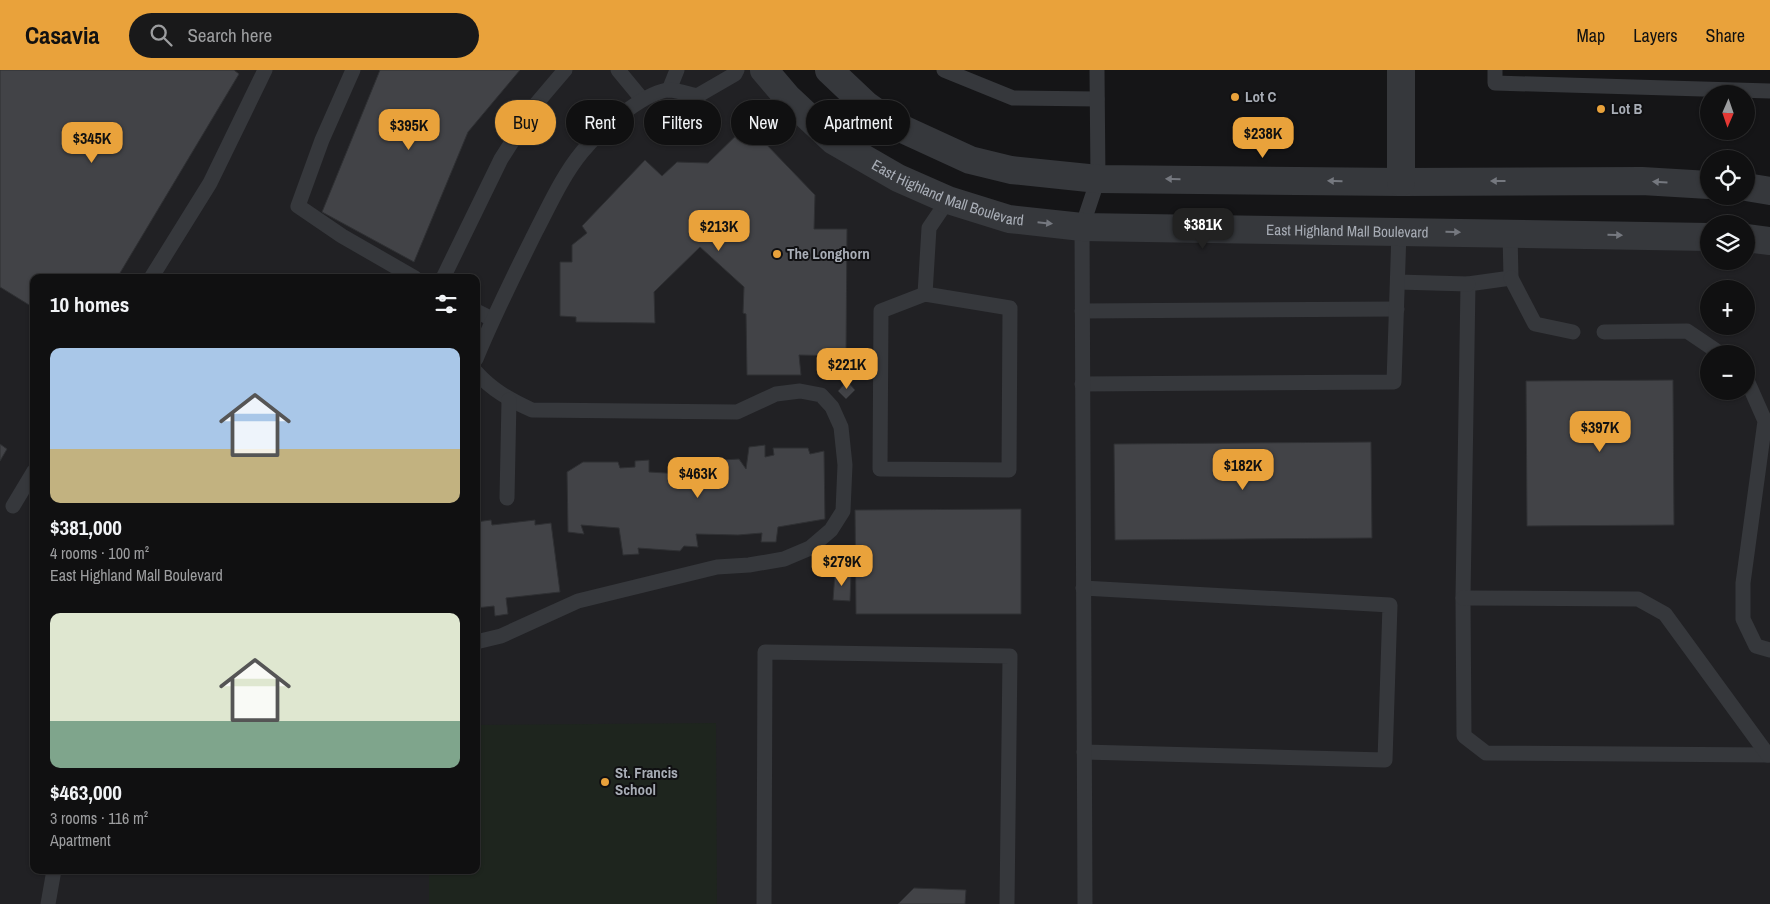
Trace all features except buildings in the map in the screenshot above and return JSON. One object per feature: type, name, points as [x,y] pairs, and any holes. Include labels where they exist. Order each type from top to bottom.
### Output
[{"type":"street","name":"East Highland Mall Boulevard","points":[[764,70],[788,98],[834,142],[898,178],[948,200],[1009,219],[1082,227],[1700,237]]},
{"type":"street","points":[[829,70],[866,106],[896,126],[970,160],[1011,170],[1098,179],[1401,182],[1642,181],[1700,184]]},
{"type":"street","points":[[1401,70],[1401,182]]},
{"type":"street","points":[[1755,188],[1770,190]]},
{"type":"street","points":[[1755,239],[1770,241]]},
{"type":"lane","points":[[153,274],[210,183],[265,70]]},
{"type":"lane","points":[[353,70],[322,140],[298,206],[342,236],[408,274]]},
{"type":"lane","points":[[445,274],[501,159],[536,104],[565,70]]},
{"type":"lane","points":[[618,70],[642,99]]},
{"type":"lane","points":[[668,90],[677,70]]},
{"type":"lane","points":[[480,349],[492,320],[565,175],[582,151],[606,127],[642,99],[668,90],[697,96],[735,74],[737,70]]},
{"type":"lane","points":[[944,70],[1014,98],[1097,99]]},
{"type":"lane","points":[[1085,904],[1082,227],[1098,179],[1097,70]]},
{"type":"lane","points":[[1495,70],[1495,83],[1770,91]]},
{"type":"lane","points":[[925,294],[929,228],[948,200]]},
{"type":"lane","points":[[1082,384],[1394,382],[1399,232]]},
{"type":"lane","points":[[1510,233],[1510,278],[1535,324],[1574,332]]},
{"type":"lane","points":[[1398,282],[1468,284],[1510,278]]},
{"type":"lane","points":[[1468,284],[1463,598],[1464,736],[1486,752],[1769,755]]},
{"type":"lane","points":[[925,294],[1010,308],[1009,470],[880,469],[880,311],[925,294]]},
{"type":"lane","points":[[1082,310],[1397,309]]},
{"type":"lane","points":[[480,313],[492,320]]},
{"type":"lane","points":[[1604,332],[1687,331],[1708,345]]},
{"type":"lane","points":[[480,377],[486,384],[509,400],[532,410],[737,412],[776,394],[800,391],[821,395],[832,406],[841,427],[845,465],[843,511],[831,530],[810,548],[784,559],[749,565],[717,567],[578,601],[501,636],[480,641]]},
{"type":"lane","points":[[1755,398],[1765,420],[1744,583],[1744,619],[1756,646],[1770,650]]},
{"type":"lane","points":[[507,498],[509,400]]},
{"type":"lane","points":[[13,506],[30,478]]},
{"type":"lane","points":[[1084,588],[1390,605],[1385,760],[1084,752]]},
{"type":"lane","points":[[1463,598],[1638,599],[1665,614],[1769,755]]},
{"type":"lane","points":[[764,904],[765,652],[1010,656],[1007,904]]},
{"type":"lane","points":[[48,904],[53,874]]},
{"type":"shaded area","points":[[0,70],[764,70],[794,100],[731,100],[731,145],[796,145],[796,102],[806,113],[806,145],[843,145],[1009,219],[1700,237],[1700,270],[1755,270],[1755,239],[1770,241],[1770,904],[0,904]]},
{"type":"shaded area","name":"St. Francis School","points":[[716,723],[717,904],[429,904],[429,874],[480,874],[480,725]]},
{"type":"place","name":"Lot C","points":[[1235,97]]},
{"type":"place","name":"Lot B","points":[[1601,109]]},
{"type":"place","name":"The Longhorn","points":[[777,254]]},
{"type":"place","name":"St. Francis School","points":[[605,782]]}]
